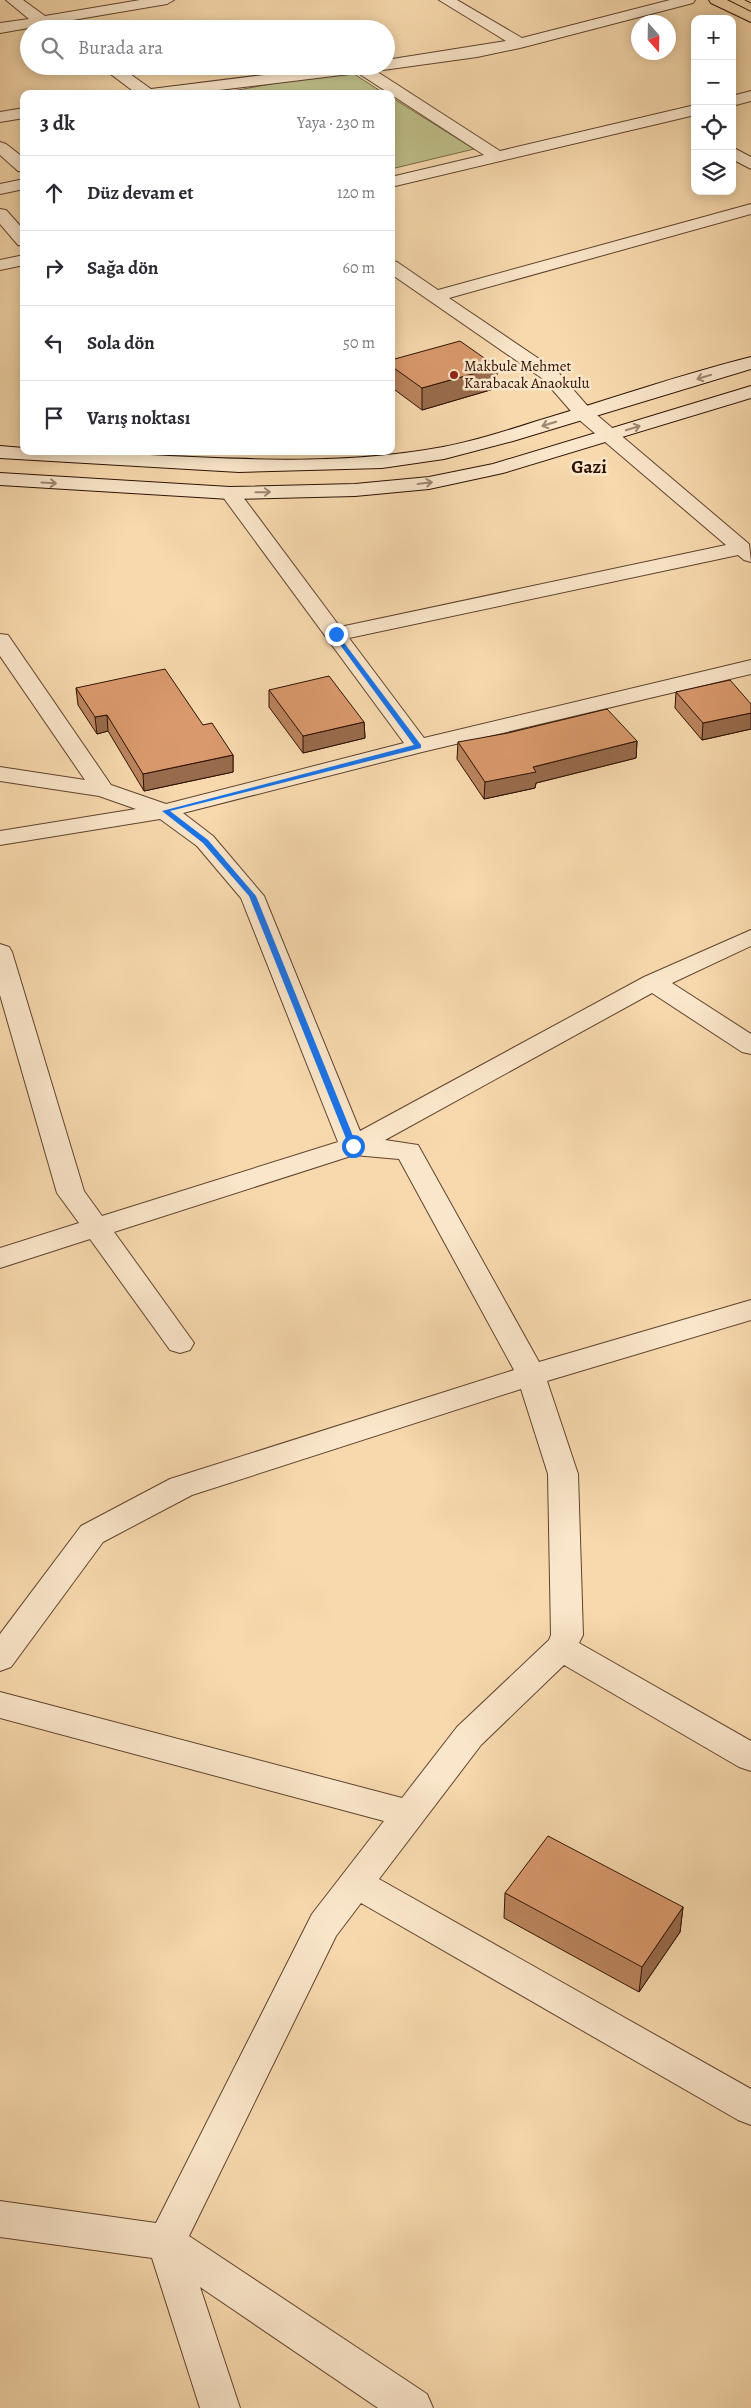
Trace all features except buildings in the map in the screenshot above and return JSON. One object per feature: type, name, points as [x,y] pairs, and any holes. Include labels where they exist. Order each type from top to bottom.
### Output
[{"type":"main road","points":[[716,0],[751,18]]},
{"type":"street","points":[[13,0],[42,20]]},
{"type":"street","points":[[68,20],[167,0]]},
{"type":"street","points":[[446,0],[520,43]]},
{"type":"street","points":[[395,64],[477,52],[520,43],[688,0]]},
{"type":"street","points":[[0,28],[20,26]]},
{"type":"street","points":[[121,75],[141,90]]},
{"type":"street","points":[[180,90],[303,75]]},
{"type":"street","points":[[380,75],[498,157]]},
{"type":"street","points":[[736,100],[751,96]]},
{"type":"street","points":[[395,181],[691,111]]},
{"type":"street","points":[[0,116],[20,114]]},
{"type":"street","points":[[672,115],[691,127]]},
{"type":"street","points":[[0,147],[20,164]]},
{"type":"street","points":[[736,155],[751,164]]},
{"type":"street","points":[[0,189],[20,185]]},
{"type":"street","points":[[436,296],[751,209]]},
{"type":"street","points":[[0,214],[20,236]]},
{"type":"street","points":[[0,264],[20,261]]},
{"type":"street","points":[[395,269],[550,375],[584,414],[746,552]]},
{"type":"street","points":[[30,455],[239,466],[382,462],[444,452],[506,438],[751,363]]},
{"type":"street","points":[[0,479],[230,493],[355,490],[429,483],[496,469],[751,392]]},
{"type":"street","points":[[0,452],[20,454]]},
{"type":"street","points":[[230,493],[418,746]]},
{"type":"street","points":[[336,634],[746,552]]},
{"type":"street","points":[[0,640],[103,790]]},
{"type":"street","points":[[0,838],[165,811],[418,746],[751,667]]},
{"type":"street","points":[[0,774],[103,790],[165,811],[206,841],[252,896],[353,1146]]},
{"type":"street","points":[[0,1258],[353,1146],[653,982],[751,937]]},
{"type":"street","points":[[0,952],[71,1193],[180,1343]]},
{"type":"street","points":[[653,982],[751,1046]]},
{"type":"street","points":[[220,2408],[166,2242],[324,1925],[469,1736],[561,1648],[567,1635],[563,1474],[531,1375],[408,1151],[353,1146]]},
{"type":"street","points":[[0,1658],[92,1534],[181,1487],[531,1375],[751,1310]]},
{"type":"street","points":[[561,1648],[751,1757]]},
{"type":"street","points":[[0,1705],[409,1814]]},
{"type":"street","points":[[356,1884],[751,2108]]},
{"type":"street","points":[[0,2220],[166,2242],[414,2408]]},
{"type":"green space","points":[[356,75],[379,90],[238,90],[309,77]]},
{"type":"green space","points":[[395,100],[474,149],[395,168]]},
{"type":"tram line","points":[[745,0],[751,3]]},
{"type":"place","name":"Makbule Mehmet Karabacak Anaokulu","points":[[454,375]]},
{"type":"district","name":"Gazi","points":[[589,466]]},
{"type":"route","points":[[336,634],[418,746],[165,811],[206,841],[252,896],[353,1146]]}]
